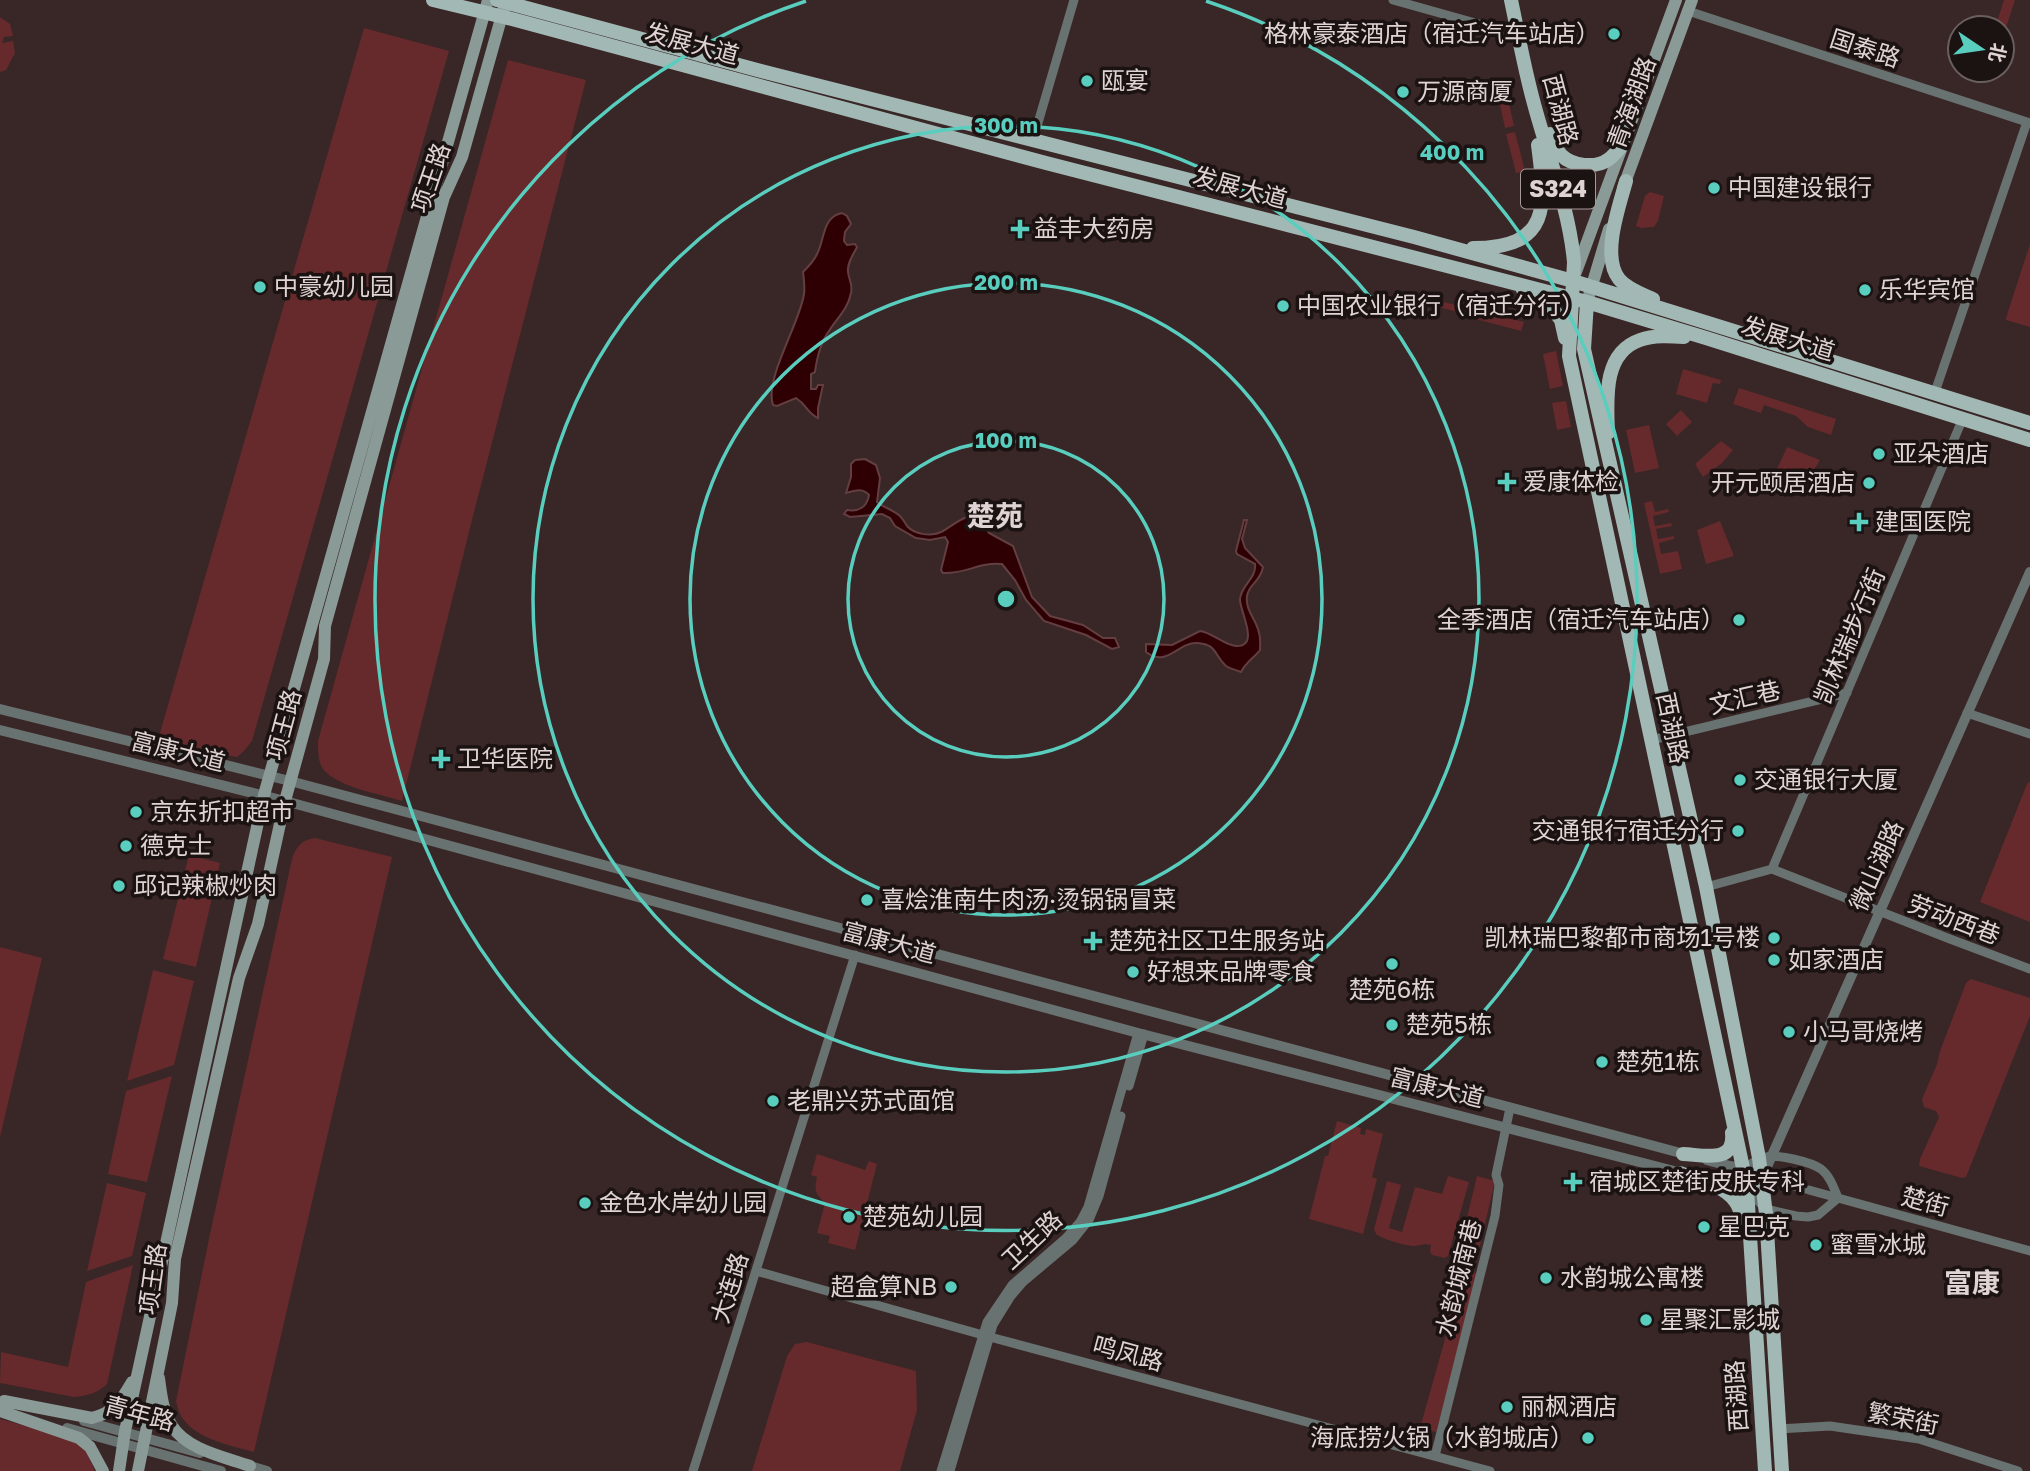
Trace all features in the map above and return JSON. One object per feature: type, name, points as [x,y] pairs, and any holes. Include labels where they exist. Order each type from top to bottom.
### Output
[{"type":"main road","name":"发展大道","points":[[433,0],[486,6],[502,5],[1415,237],[1713,323],[2030,423]]},
{"type":"main road","name":"西湖路","points":[[1511,0],[1532,98],[1569,229],[1574,262],[1569,356],[1747,1189],[1765,1471]]},
{"type":"main road","name":"青海湖路","points":[[1573,281],[1675,0]]},
{"type":"main road","name":"发展大道","points":[[502,5],[1046,163],[1587,302],[2030,440]]},
{"type":"main road","name":"项王路","points":[[138,1471],[172,1303],[175,1259],[239,978],[258,924],[285,801],[324,659],[324,626],[444,198],[462,157],[502,5]]},
{"type":"main road","name":"项王路","points":[[118,1471],[264,795],[486,6]]},
{"type":"main road","name":"青海湖路","points":[[1587,302],[1626,181],[1690,6]]},
{"type":"main road","points":[[1532,98],[1558,151],[1568,161],[1582,165],[1599,164],[1609,159],[1621,146]]},
{"type":"main road","points":[[1415,237],[1458,246],[1491,248],[1520,239],[1533,227],[1541,214],[1544,198],[1532,98]]},
{"type":"main road","points":[[1626,181],[1611,244],[1612,265],[1618,278],[1642,294],[1713,323]]},
{"type":"main road","points":[[1573,281],[1587,302]]},
{"type":"main road","points":[[1514,284],[1555,312],[1561,320],[1569,356]]},
{"type":"main road","name":"西湖路","points":[[1587,302],[1584,349],[1766,1157],[1762,1178],[1782,1471]]},
{"type":"main road","points":[[1612,474],[1607,393],[1617,357],[1628,346],[1640,340],[1661,336],[1706,338]]},
{"type":"main road","points":[[1683,1154],[1717,1156],[1728,1152],[1732,1139],[1727,1090]]},
{"type":"main road","points":[[1679,1172],[1722,1190],[1735,1201],[1751,1257]]},
{"type":"main road","points":[[1,1406],[92,1418],[104,1415],[113,1409],[140,1370]]},
{"type":"main road","points":[[158,1371],[165,1411],[172,1427],[193,1445],[250,1466]]},
{"type":"main road","points":[[1,1406],[79,1438],[90,1447],[103,1471]]},
{"type":"street","points":[[1033,140],[1074,0]]},
{"type":"street","points":[[1393,0],[1518,35]]},
{"type":"street","name":"国泰路","points":[[1690,6],[2029,122]]},
{"type":"street","points":[[1935,392],[2029,122]]},
{"type":"street","name":"凯林瑞步行街","points":[[1772,869],[1963,418]]},
{"type":"street","name":"微山湖路","points":[[1766,1157],[1880,912],[2030,572]]},
{"type":"street","name":"文汇巷","points":[[1651,740],[1847,693]]},
{"type":"street","name":"富康大道","points":[[0,709],[269,776],[1743,1168]]},
{"type":"street","points":[[1968,713],[2030,734]]},
{"type":"street","name":"富康大道","points":[[0,730],[264,795],[1141,1034],[1747,1189]]},
{"type":"street","points":[[1706,887],[1772,869]]},
{"type":"street","name":"劳动西巷","points":[[1772,869],[2030,968]]},
{"type":"street","name":"大连路","points":[[693,1471],[855,956]]},
{"type":"street","name":"卫生路","points":[[950,1471],[992,1314],[1012,1285],[1066,1238],[1084,1216],[1141,1034]]},
{"type":"street","name":"水韵城南巷","points":[[1435,1456],[1495,1216],[1499,1185],[1496,1175],[1510,1108]]},
{"type":"street","points":[[1743,1168],[1766,1157],[1818,1167],[1830,1180],[1838,1198],[1818,1214],[1808,1217],[1766,1209],[1747,1189],[1755,1187],[1762,1178]]},
{"type":"street","name":"楚街","points":[[1762,1178],[2030,1251]]},
{"type":"street","name":"鸣凤路","points":[[756,1271],[986,1336],[1490,1471]]},
{"type":"street","name":"卫生路","points":[[942,1471],[986,1336]]},
{"type":"street","name":"青年路","points":[[1,1406],[124,1437],[144,1436],[267,1471]]},
{"type":"street","name":"繁荣街","points":[[1778,1429],[1830,1426],[1919,1440],[2018,1471]]},
{"type":"street","name":"青年路","points":[[124,1437],[142,1450],[221,1471]]},
{"type":"shaded area","points":[[2004,0],[2015,0],[2010,14],[2000,14]]},
{"type":"shaded area","points":[[0,17],[10,24],[13,36],[4,37],[2,43],[13,41],[15,53],[6,70],[0,72]]},
{"type":"shaded area","points":[[364,28],[449,51],[252,741],[237,757],[157,743]]},
{"type":"shaded area","points":[[508,60],[586,80],[402,801],[338,781],[323,769],[320,763],[318,741]]},
{"type":"shaded area","points":[[1505,85],[1514,126],[1505,128],[1496,87]]},
{"type":"shaded area","points":[[1515,132],[1525,171],[1516,173],[1506,134]]},
{"type":"shaded area","points":[[1650,192],[1664,196],[1658,221],[1654,227],[1641,228],[1636,226],[1645,196]]},
{"type":"shaded area","points":[[842,213],[851,224],[845,232],[844,241],[847,245],[855,244],[857,247],[848,269],[852,287],[850,299],[823,340],[815,372],[811,374],[811,389],[823,385],[818,418],[796,398],[777,406],[773,405],[773,381],[801,306],[804,291],[803,272],[816,257],[827,224]]},
{"type":"shaded area","points":[[2030,244],[2030,327],[2006,318]]},
{"type":"shaded area","points":[[1436,300],[1524,322],[1521,331],[1435,306]]},
{"type":"shaded area","points":[[1556,351],[1563,386],[1550,389],[1543,354]]},
{"type":"shaded area","points":[[1683,369],[1721,380],[1720,384],[1713,383],[1707,403],[1676,394]]},
{"type":"shaded area","points":[[1739,388],[1836,419],[1831,435],[1808,427],[1796,416],[1764,405],[1761,413],[1733,404]]},
{"type":"shaded area","points":[[1566,401],[1571,427],[1557,430],[1552,403]]},
{"type":"shaded area","points":[[1681,410],[1692,422],[1677,436],[1666,424]]},
{"type":"shaded area","points":[[1649,425],[1659,468],[1635,473],[1626,430]]},
{"type":"shaded area","points":[[1721,441],[1733,450],[1722,463],[1703,477],[1695,464]]},
{"type":"shaded area","points":[[1787,447],[1820,460],[1800,493],[1773,474]]},
{"type":"shaded area","points":[[865,459],[876,465],[880,478],[877,502],[898,514],[910,529],[934,534],[967,517],[973,522],[980,520],[989,533],[1013,546],[1032,597],[1050,616],[1083,625],[1103,638],[1115,638],[1119,647],[1112,649],[1086,635],[1044,621],[1002,564],[943,573],[941,570],[948,542],[945,537],[930,540],[916,538],[895,526],[890,518],[882,514],[850,517],[844,514],[847,510],[862,508],[868,499],[869,495],[864,491],[846,493],[851,477],[851,464],[855,460]]},
{"type":"shaded area","points":[[1652,501],[1655,512],[1668,509],[1669,512],[1653,516],[1655,526],[1671,523],[1672,526],[1656,529],[1658,539],[1674,536],[1674,539],[1659,543],[1661,554],[1678,551],[1682,569],[1660,574],[1644,503]]},
{"type":"shaded area","points":[[1244,520],[1247,520],[1242,539],[1245,548],[1263,567],[1247,596],[1248,606],[1260,635],[1260,650],[1241,672],[1226,666],[1208,645],[1190,644],[1160,657],[1146,652],[1146,644],[1172,645],[1200,631],[1236,646],[1247,641],[1247,627],[1240,599],[1254,573],[1255,564],[1236,551]]},
{"type":"shaded area","points":[[1720,521],[1734,556],[1706,564],[1697,530]]},
{"type":"shaded area","points":[[2030,781],[2030,922],[1980,902]]},
{"type":"shaded area","points":[[315,838],[392,857],[254,1452],[218,1442],[195,1431],[186,1423],[176,1401],[292,859],[300,844]]},
{"type":"shaded area","points":[[189,855],[220,863],[196,967],[163,959]]},
{"type":"shaded area","points":[[0,947],[42,958],[0,1137]]},
{"type":"shaded area","points":[[153,970],[194,981],[174,1065],[127,1081]]},
{"type":"shaded area","points":[[1971,979],[2030,998],[2030,1016],[1966,1177],[1962,1178],[1919,1166],[1939,1117],[1936,1111],[1924,1107],[1922,1099],[1966,983]]},
{"type":"shaded area","points":[[172,1076],[147,1182],[108,1174],[126,1091]]},
{"type":"shaded area","points":[[1337,1121],[1361,1128],[1360,1134],[1365,1135],[1366,1129],[1383,1134],[1372,1177],[1377,1179],[1363,1234],[1309,1219]]},
{"type":"shaded area","points":[[817,1154],[865,1170],[869,1161],[877,1164],[855,1250],[828,1243],[830,1236],[817,1233],[825,1203],[816,1191],[817,1177],[811,1175]]},
{"type":"shaded area","points":[[1448,1176],[1469,1182],[1448,1256],[1445,1258],[1432,1255],[1431,1245],[1406,1245],[1376,1234],[1374,1229],[1387,1181],[1401,1185],[1389,1228],[1402,1232],[1415,1187],[1442,1194]]},
{"type":"shaded area","points":[[1477,1176],[1495,1181],[1474,1271],[1477,1277],[1436,1432],[1420,1428],[1450,1321],[1445,1309]]},
{"type":"shaded area","points":[[107,1183],[146,1193],[132,1256],[87,1271]]},
{"type":"shaded area","points":[[133,1265],[107,1384],[104,1387],[92,1394],[74,1397],[0,1383],[1,1352],[68,1367],[86,1282]]},
{"type":"shaded area","points":[[807,1342],[916,1371],[917,1410],[900,1471],[752,1471],[787,1356],[795,1344]]},
{"type":"shaded area","points":[[0,1419],[67,1437],[85,1449],[95,1471],[0,1471]]},
{"type":"place","name":"格林豪泰酒店（宿迁汽车站店）","points":[[1614,34]]},
{"type":"place","name":"瓯宴","points":[[1087,81]]},
{"type":"place","name":"万源商厦","points":[[1403,92]]},
{"type":"place","name":"中国建设银行","points":[[1714,188]]},
{"type":"place","name":"益丰大药房","points":[[1020,229]]},
{"type":"place","name":"中豪幼儿园","points":[[260,287]]},
{"type":"place","name":"乐华宾馆","points":[[1865,290]]},
{"type":"place","name":"中国农业银行（宿迁分行）","points":[[1283,306]]},
{"type":"place","name":"亚朵酒店","points":[[1879,454]]},
{"type":"place","name":"爱康体检","points":[[1507,482]]},
{"type":"place","name":"开元颐居酒店","points":[[1869,483]]},
{"type":"place","name":"建国医院","points":[[1859,522]]},
{"type":"place","name":"全季酒店（宿迁汽车站店）","points":[[1739,620]]},
{"type":"place","name":"卫华医院","points":[[441,759]]},
{"type":"place","name":"交通银行大厦","points":[[1740,780]]},
{"type":"place","name":"京东折扣超市","points":[[136,812]]},
{"type":"place","name":"交通银行宿迁分行","points":[[1738,831]]},
{"type":"place","name":"德克士","points":[[126,846]]},
{"type":"place","name":"邱记辣椒炒肉","points":[[119,886]]},
{"type":"place","name":"喜烩淮南牛肉汤·烫锅锅冒菜","points":[[867,900]]},
{"type":"place","name":"凯林瑞巴黎都市商场1号楼","points":[[1774,938]]},
{"type":"place","name":"楚苑社区卫生服务站","points":[[1093,941]]},
{"type":"place","name":"如家酒店","points":[[1774,960]]},
{"type":"place","name":"楚苑6栋","points":[[1392,964]]},
{"type":"place","name":"好想来品牌零食","points":[[1133,972]]},
{"type":"place","name":"楚苑5栋","points":[[1392,1025]]},
{"type":"place","name":"小马哥烧烤","points":[[1789,1032]]},
{"type":"place","name":"楚苑1栋","points":[[1602,1062]]},
{"type":"place","name":"老鼎兴苏式面馆","points":[[773,1101]]},
{"type":"place","name":"宿城区楚街皮肤专科","points":[[1573,1182]]},
{"type":"place","name":"金色水岸幼儿园","points":[[585,1203]]},
{"type":"place","name":"楚苑幼儿园","points":[[849,1217]]},
{"type":"place","name":"星巴克","points":[[1704,1227]]},
{"type":"place","name":"蜜雪冰城","points":[[1816,1245]]},
{"type":"place","name":"水韵城公寓楼","points":[[1546,1278]]},
{"type":"place","name":"超盒算NB","points":[[951,1287]]},
{"type":"place","name":"星聚汇影城","points":[[1646,1320]]},
{"type":"place","name":"丽枫酒店","points":[[1507,1407]]},
{"type":"place","name":"海底捞火锅（水韵城店）","points":[[1588,1438]]},
{"type":"district","name":"楚苑","points":[[995,516]]},
{"type":"district","name":"富康","points":[[1972,1283]]}]
